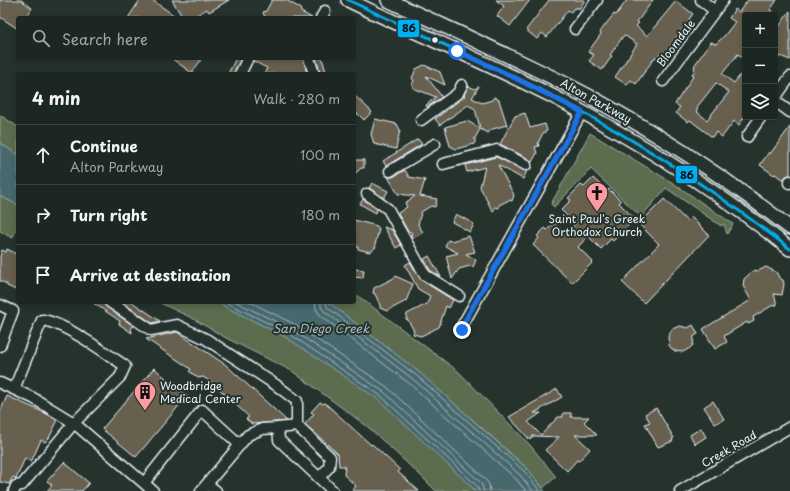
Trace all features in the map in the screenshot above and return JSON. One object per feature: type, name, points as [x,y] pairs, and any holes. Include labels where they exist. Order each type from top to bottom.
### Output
[{"type":"main road","name":"Alton Parkway","points":[[348,0],[511,76],[582,112],[636,142],[692,178],[790,249]]},
{"type":"main road","name":"Alton Parkway","points":[[388,0],[511,57],[621,114],[721,177],[790,228]]},
{"type":"street","points":[[575,29],[597,0]]},
{"type":"street","points":[[700,0],[715,11]]},
{"type":"street","name":"Bloomdale","points":[[663,81],[723,0]]},
{"type":"street","points":[[241,72],[247,60]]},
{"type":"street","points":[[310,60],[313,72]]},
{"type":"street","points":[[778,94],[790,77]]},
{"type":"street","points":[[421,120],[458,92],[462,85]]},
{"type":"street","points":[[778,104],[790,112]]},
{"type":"street","points":[[462,330],[462,326],[582,112]]},
{"type":"street","points":[[747,137],[759,120]]},
{"type":"street","points":[[390,171],[435,144]]},
{"type":"street","points":[[443,164],[497,150],[526,165]]},
{"type":"street","points":[[367,194],[388,209],[425,275],[459,296]]},
{"type":"street","points":[[113,304],[151,330],[177,325],[206,339],[276,385],[297,401],[297,426],[330,457],[329,467],[319,478]]},
{"type":"street","points":[[0,305],[13,311],[0,346]]},
{"type":"street","points":[[14,389],[42,320],[66,329],[99,348],[125,366],[120,377],[74,423],[20,489]]},
{"type":"street","points":[[0,383],[33,398],[74,423],[153,491]]},
{"type":"street","points":[[144,483],[202,410],[240,445]]},
{"type":"street","points":[[216,491],[204,487],[248,435],[262,429],[297,426]]},
{"type":"street","name":"Creek Road","points":[[680,491],[790,427]]},
{"type":"street","points":[[278,428],[279,440],[332,491]]},
{"type":"green space","points":[[0,115],[16,126],[16,154],[0,143]]},
{"type":"green space","points":[[590,133],[673,183],[733,224],[727,234],[724,224],[721,226],[666,188],[641,217],[591,169],[554,207],[551,204]]},
{"type":"green space","points":[[0,196],[16,204],[16,231],[12,238],[0,231]]},
{"type":"green space","points":[[356,295],[459,372],[530,445],[556,477],[543,488],[527,468],[420,373],[331,304],[356,304]]},
{"type":"green space","points":[[162,304],[220,304],[286,337],[379,399],[476,491],[436,491],[368,427],[292,371],[226,338],[192,318]]},
{"type":"water","points":[[0,143],[16,154],[16,204],[0,196]]},
{"type":"water","name":"San Diego Creek","points":[[220,304],[331,304],[420,373],[527,469],[545,491],[476,491],[378,399],[286,337]]},
{"type":"building","points":[[0,0],[21,0],[32,8],[27,16],[16,16],[16,28],[0,17]]},
{"type":"building","points":[[140,0],[152,0],[175,16],[129,16]]},
{"type":"building","points":[[172,0],[229,0],[209,12],[207,9],[195,16],[182,16]]},
{"type":"building","points":[[272,0],[286,0],[300,8],[301,12],[308,16],[264,16],[263,12],[266,11]]},
{"type":"building","points":[[496,0],[530,0],[510,26],[497,16],[504,6]]},
{"type":"building","points":[[549,0],[585,0],[579,9],[577,7],[576,9],[574,8],[571,12],[568,10],[547,37],[542,33],[537,39],[526,30]]},
{"type":"building","points":[[627,0],[653,0],[637,22],[639,23],[636,26],[647,36],[676,1],[693,14],[689,19],[694,24],[688,32],[683,29],[670,46],[672,48],[666,57],[661,53],[657,58],[655,57],[636,84],[631,80],[627,85],[615,77],[637,44],[624,35],[610,55],[612,56],[602,70],[589,61],[594,55],[588,52],[601,34],[600,32],[606,24],[614,14],[616,15]]},
{"type":"building","points":[[748,0],[777,0],[770,10],[773,12],[742,12],[742,57],[738,54],[722,74],[734,83],[742,73],[742,120],[739,125],[734,121],[722,137],[716,132],[712,137],[690,120],[688,122],[676,113],[680,107],[675,104],[694,75],[692,74],[695,70],[694,66],[711,42],[716,44],[735,22],[729,18],[735,9],[739,12]],"holes":[[[716,83],[729,92],[707,120],[696,111],[698,108],[697,107]]]},
{"type":"building","points":[[790,11],[790,60],[780,56],[778,59],[778,28]]},
{"type":"building","points":[[174,60],[201,60],[193,72]]},
{"type":"building","points":[[235,60],[240,60],[235,72],[229,72]]},
{"type":"building","points":[[304,60],[307,72],[265,72],[267,68],[253,61]]},
{"type":"building","points":[[317,60],[323,60],[326,72],[320,72]]},
{"type":"building","points":[[424,65],[440,72],[445,85],[426,76],[442,97],[427,107],[426,105],[436,97],[413,88],[412,84],[414,81],[412,78],[416,69]]},
{"type":"building","points":[[468,86],[475,89],[479,86],[472,98],[482,103],[492,100],[494,97],[499,100],[507,125],[489,130],[488,133],[480,129],[475,138],[474,144],[456,149],[450,146],[445,127],[467,121],[480,128],[475,109],[468,105],[440,125],[435,119],[465,96],[464,95]]},
{"type":"building","points":[[356,97],[372,112],[364,120],[356,114]]},
{"type":"building","points":[[525,113],[530,128],[545,124],[547,131],[543,133],[538,143],[539,146],[535,147],[537,153],[532,162],[500,144],[515,116]]},
{"type":"building","points":[[375,119],[397,124],[400,130],[396,149],[374,144],[371,134]]},
{"type":"building","points":[[790,127],[790,175],[786,176],[783,180],[760,165]]},
{"type":"building","points":[[418,139],[422,144],[386,166],[383,161]]},
{"type":"building","points":[[496,157],[527,171],[523,179],[498,165],[514,195],[512,201],[509,200],[499,205],[499,208],[495,207],[493,212],[480,187],[485,167],[467,172],[465,165]]},
{"type":"building","points":[[356,160],[364,160],[364,168],[361,168],[356,173]]},
{"type":"building","points":[[405,170],[409,177],[425,180],[420,196],[437,199],[435,207],[431,206],[421,212],[418,225],[423,232],[412,239],[410,234],[411,235],[412,233],[407,230],[398,213],[407,207],[405,203],[415,196],[398,194],[388,177],[393,177]]},
{"type":"building","points":[[593,178],[607,191],[609,189],[621,201],[619,203],[635,219],[613,241],[611,239],[601,249],[588,236],[578,247],[593,262],[572,283],[533,245],[539,238],[537,236],[545,228],[547,230],[554,223],[565,234],[575,224],[561,210],[571,200],[568,198],[581,185],[584,187]]},
{"type":"building","points":[[372,183],[388,191],[384,198],[369,188]]},
{"type":"building","points":[[363,199],[377,209],[376,213],[360,204]]},
{"type":"building","points":[[664,199],[687,221],[691,217],[709,235],[644,303],[622,282],[659,244],[639,224]]},
{"type":"building","points":[[456,214],[474,224],[470,232],[452,222]]},
{"type":"building","points":[[356,221],[377,226],[379,229],[375,245],[376,247],[370,252],[358,249],[358,247],[356,246]]},
{"type":"building","points":[[384,227],[392,230],[401,245],[396,248]]},
{"type":"building","points":[[469,236],[475,252],[466,254],[476,260],[473,267],[470,266],[459,269],[452,279],[446,256],[458,253],[445,246],[448,240],[451,241]]},
{"type":"building","points":[[7,249],[16,255],[16,290],[0,281],[0,257],[2,250],[6,252]]},
{"type":"building","points":[[429,256],[441,277],[430,270],[424,259]]},
{"type":"building","points":[[410,262],[421,280],[453,300],[449,308],[446,306],[439,327],[421,336],[413,334],[414,331],[406,319],[407,314],[427,304],[430,296],[418,289],[405,265]]},
{"type":"building","points":[[766,267],[776,272],[780,279],[783,280],[784,284],[782,295],[774,294],[777,305],[773,305],[753,317],[754,321],[748,324],[747,322],[724,336],[727,342],[715,349],[703,329],[751,300],[743,286],[744,279],[754,270],[758,271]]},
{"type":"building","points":[[356,269],[364,270],[363,278],[356,277]]},
{"type":"building","points":[[395,276],[413,284],[406,301],[387,311],[380,308],[375,294],[373,293],[374,288],[394,278]]},
{"type":"building","points":[[95,304],[105,304],[106,307],[134,326],[131,327],[132,333],[119,324],[120,321]]},
{"type":"building","points":[[125,304],[135,304],[160,321],[152,323]]},
{"type":"building","points":[[693,325],[698,334],[694,336],[693,345],[683,352],[675,351],[671,348],[668,337],[672,329],[680,326],[688,328]]},
{"type":"building","points":[[177,332],[226,365],[287,421],[252,424],[246,419],[249,417],[213,383],[203,377],[198,378],[189,371],[191,369],[146,339]]},
{"type":"building","name":"Woodbridge Medical Center","points":[[154,368],[187,396],[136,457],[102,429]]},
{"type":"building","points":[[557,389],[562,397],[534,413],[541,413],[528,422],[541,435],[558,417],[563,417],[563,413],[571,413],[571,417],[589,417],[584,422],[597,435],[575,435],[590,449],[567,471],[545,450],[559,437],[533,436],[530,440],[509,417]]},
{"type":"building","points":[[7,396],[56,419],[56,424],[49,438],[45,442],[41,440],[31,462],[25,458],[16,479],[13,477],[9,484],[0,482],[0,412]]},
{"type":"building","points":[[713,401],[724,419],[715,424],[704,407]]},
{"type":"building","points":[[320,402],[323,404],[325,403],[371,445],[372,444],[400,470],[398,472],[419,491],[352,491],[356,486],[344,475],[345,466],[339,466],[338,454],[305,424],[314,414],[311,412]]},
{"type":"building","points":[[656,408],[674,438],[672,439],[673,441],[658,447],[645,424],[650,422],[645,414]]},
{"type":"building","points":[[701,428],[706,437],[695,444],[690,435]]},
{"type":"building","points":[[64,462],[89,483],[82,491],[47,491],[52,485],[47,481]]},
{"type":"transit line","name":"86","points":[[348,0],[505,73],[587,114],[677,168],[734,207],[790,249]]},
{"type":"place","name":"Saint Paul's Greek Orthodox Church","points":[[597,212]]},
{"type":"place","name":"Woodbridge Medical Center","points":[[145,412]]},
{"type":"route","points":[[457,51],[557,98],[582,112],[462,326],[462,330]]}]
